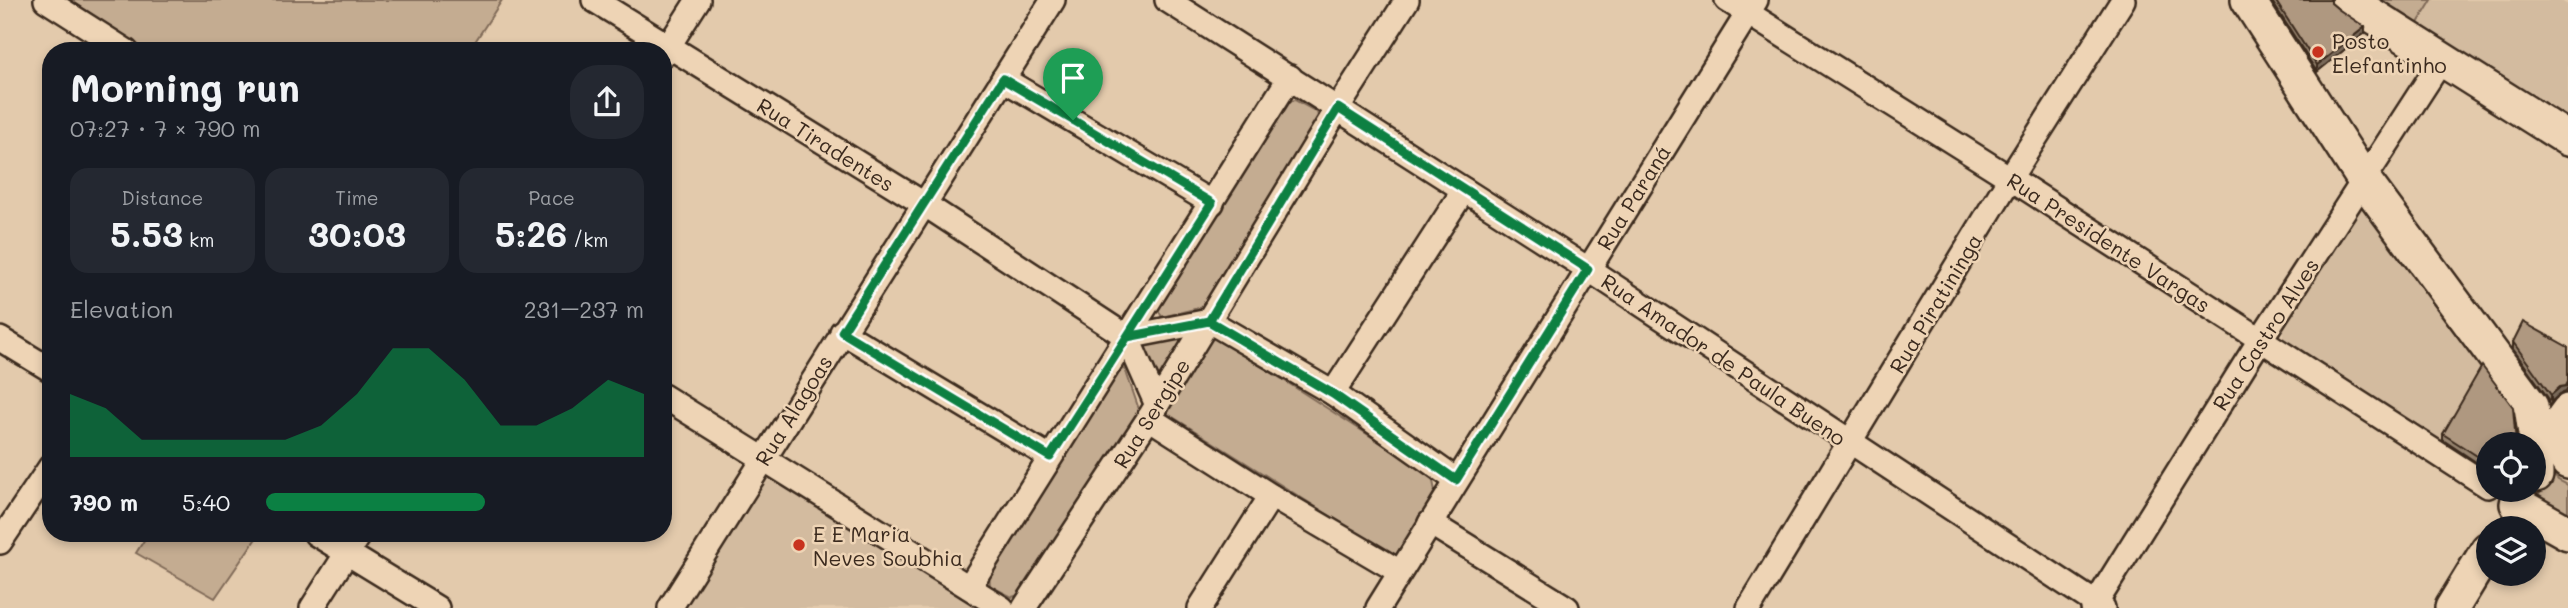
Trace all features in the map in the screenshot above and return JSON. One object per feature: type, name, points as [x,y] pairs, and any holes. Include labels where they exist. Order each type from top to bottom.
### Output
[{"type":"street","points":[[46,0],[112,42]]},
{"type":"street","name":"Rua Tiradentes","points":[[594,0],[654,42]]},
{"type":"street","points":[[671,42],[698,0]]},
{"type":"street","name":"Rua Alagoas","points":[[670,608],[1053,0]]},
{"type":"street","name":"Rua Amador de Paula Bueno","points":[[1167,0],[1588,269],[2097,606]]},
{"type":"street","name":"Rua Sergipe","points":[[1024,608],[1153,411],[1407,0]]},
{"type":"street","name":"Rua Presidente Vargas","points":[[1727,0],[1752,6],[2010,178],[2476,478]]},
{"type":"street","name":"Rua Piratininga","points":[[1749,608],[2010,178],[2123,0]]},
{"type":"street","points":[[2248,0],[2364,180],[2519,387],[2563,439],[2546,460]]},
{"type":"street","points":[[2348,0],[2568,139]]},
{"type":"street","name":"Rua Paraná","points":[[1378,608],[1752,6]]},
{"type":"street","name":"Rua Tiradentes","points":[[672,54],[924,204],[1127,337]]},
{"type":"street","name":"Rua Castro Alves","points":[[2097,606],[2260,340],[2441,61]]},
{"type":"street","points":[[969,587],[1290,77]]},
{"type":"street","points":[[1003,79],[1212,203]]},
{"type":"street","points":[[1333,394],[1464,190]]},
{"type":"street","points":[[1127,337],[1209,321],[1333,394],[1456,480]]},
{"type":"street","points":[[842,332],[1050,457]]},
{"type":"street","points":[[1127,337],[1153,411],[1271,496],[1400,572]]},
{"type":"street","points":[[0,339],[42,365]]},
{"type":"street","points":[[2519,387],[2530,406],[2535,432]]},
{"type":"street","points":[[672,401],[1002,608]]},
{"type":"street","points":[[0,542],[42,479]]},
{"type":"street","points":[[1200,608],[1271,496]]},
{"type":"street","points":[[2528,502],[2568,533]]},
{"type":"street","points":[[1430,523],[1567,608]]},
{"type":"street","points":[[312,608],[353,543],[437,608]]},
{"type":"street","points":[[2452,608],[2476,569]]},
{"type":"shaded area","points":[[70,0],[502,0],[475,42],[134,42]]},
{"type":"shaded area","points":[[2370,0],[2432,0],[2415,28]]},
{"type":"shaded area","points":[[2432,0],[2559,0],[2568,5],[2568,121],[2415,28]]},
{"type":"shaded area","points":[[1295,100],[1317,112],[1320,124],[1211,305],[1162,317],[1157,308],[1282,103]]},
{"type":"shaded area","points":[[2371,205],[2485,368],[2443,441],[2283,339],[2283,326],[2357,209]]},
{"type":"shaded area","points":[[1217,337],[1432,476],[1435,491],[1399,555],[1389,553],[1168,414],[1166,403],[1206,338]]},
{"type":"shaded area","points":[[1183,338],[1188,342],[1158,384],[1141,343]]},
{"type":"shaded area","points":[[1125,369],[1141,415],[1026,593],[1012,597],[990,586],[989,573],[1116,370]]},
{"type":"shaded area","points":[[2551,472],[2558,480],[2568,485],[2568,524],[2535,502],[2546,502],[2546,481]]},
{"type":"shaded area","name":"E E Maria Neves Soubhia","points":[[773,480],[981,608],[680,608],[760,482]]},
{"type":"shaded area","points":[[143,542],[254,542],[215,598],[136,553]]},
{"type":"building","name":"Posto Elefantinho","points":[[2275,0],[2331,0],[2338,9],[2365,27],[2317,65]]},
{"type":"building","points":[[2523,322],[2568,347],[2568,382],[2551,395],[2513,342]]},
{"type":"building","points":[[2482,366],[2513,407],[2515,432],[2476,432],[2476,455],[2443,434]]},
{"type":"place","name":"Posto Elefantinho","points":[[2318,52]]},
{"type":"place","name":"E E Maria Neves Soubhia","points":[[799,545]]},
{"type":"route","points":[[1073,120],[1003,79],[842,332],[1050,457],[1127,337],[1209,321],[1333,394],[1456,480],[1588,269],[1338,108],[1209,321],[1127,337],[1212,203],[1073,120]]}]
